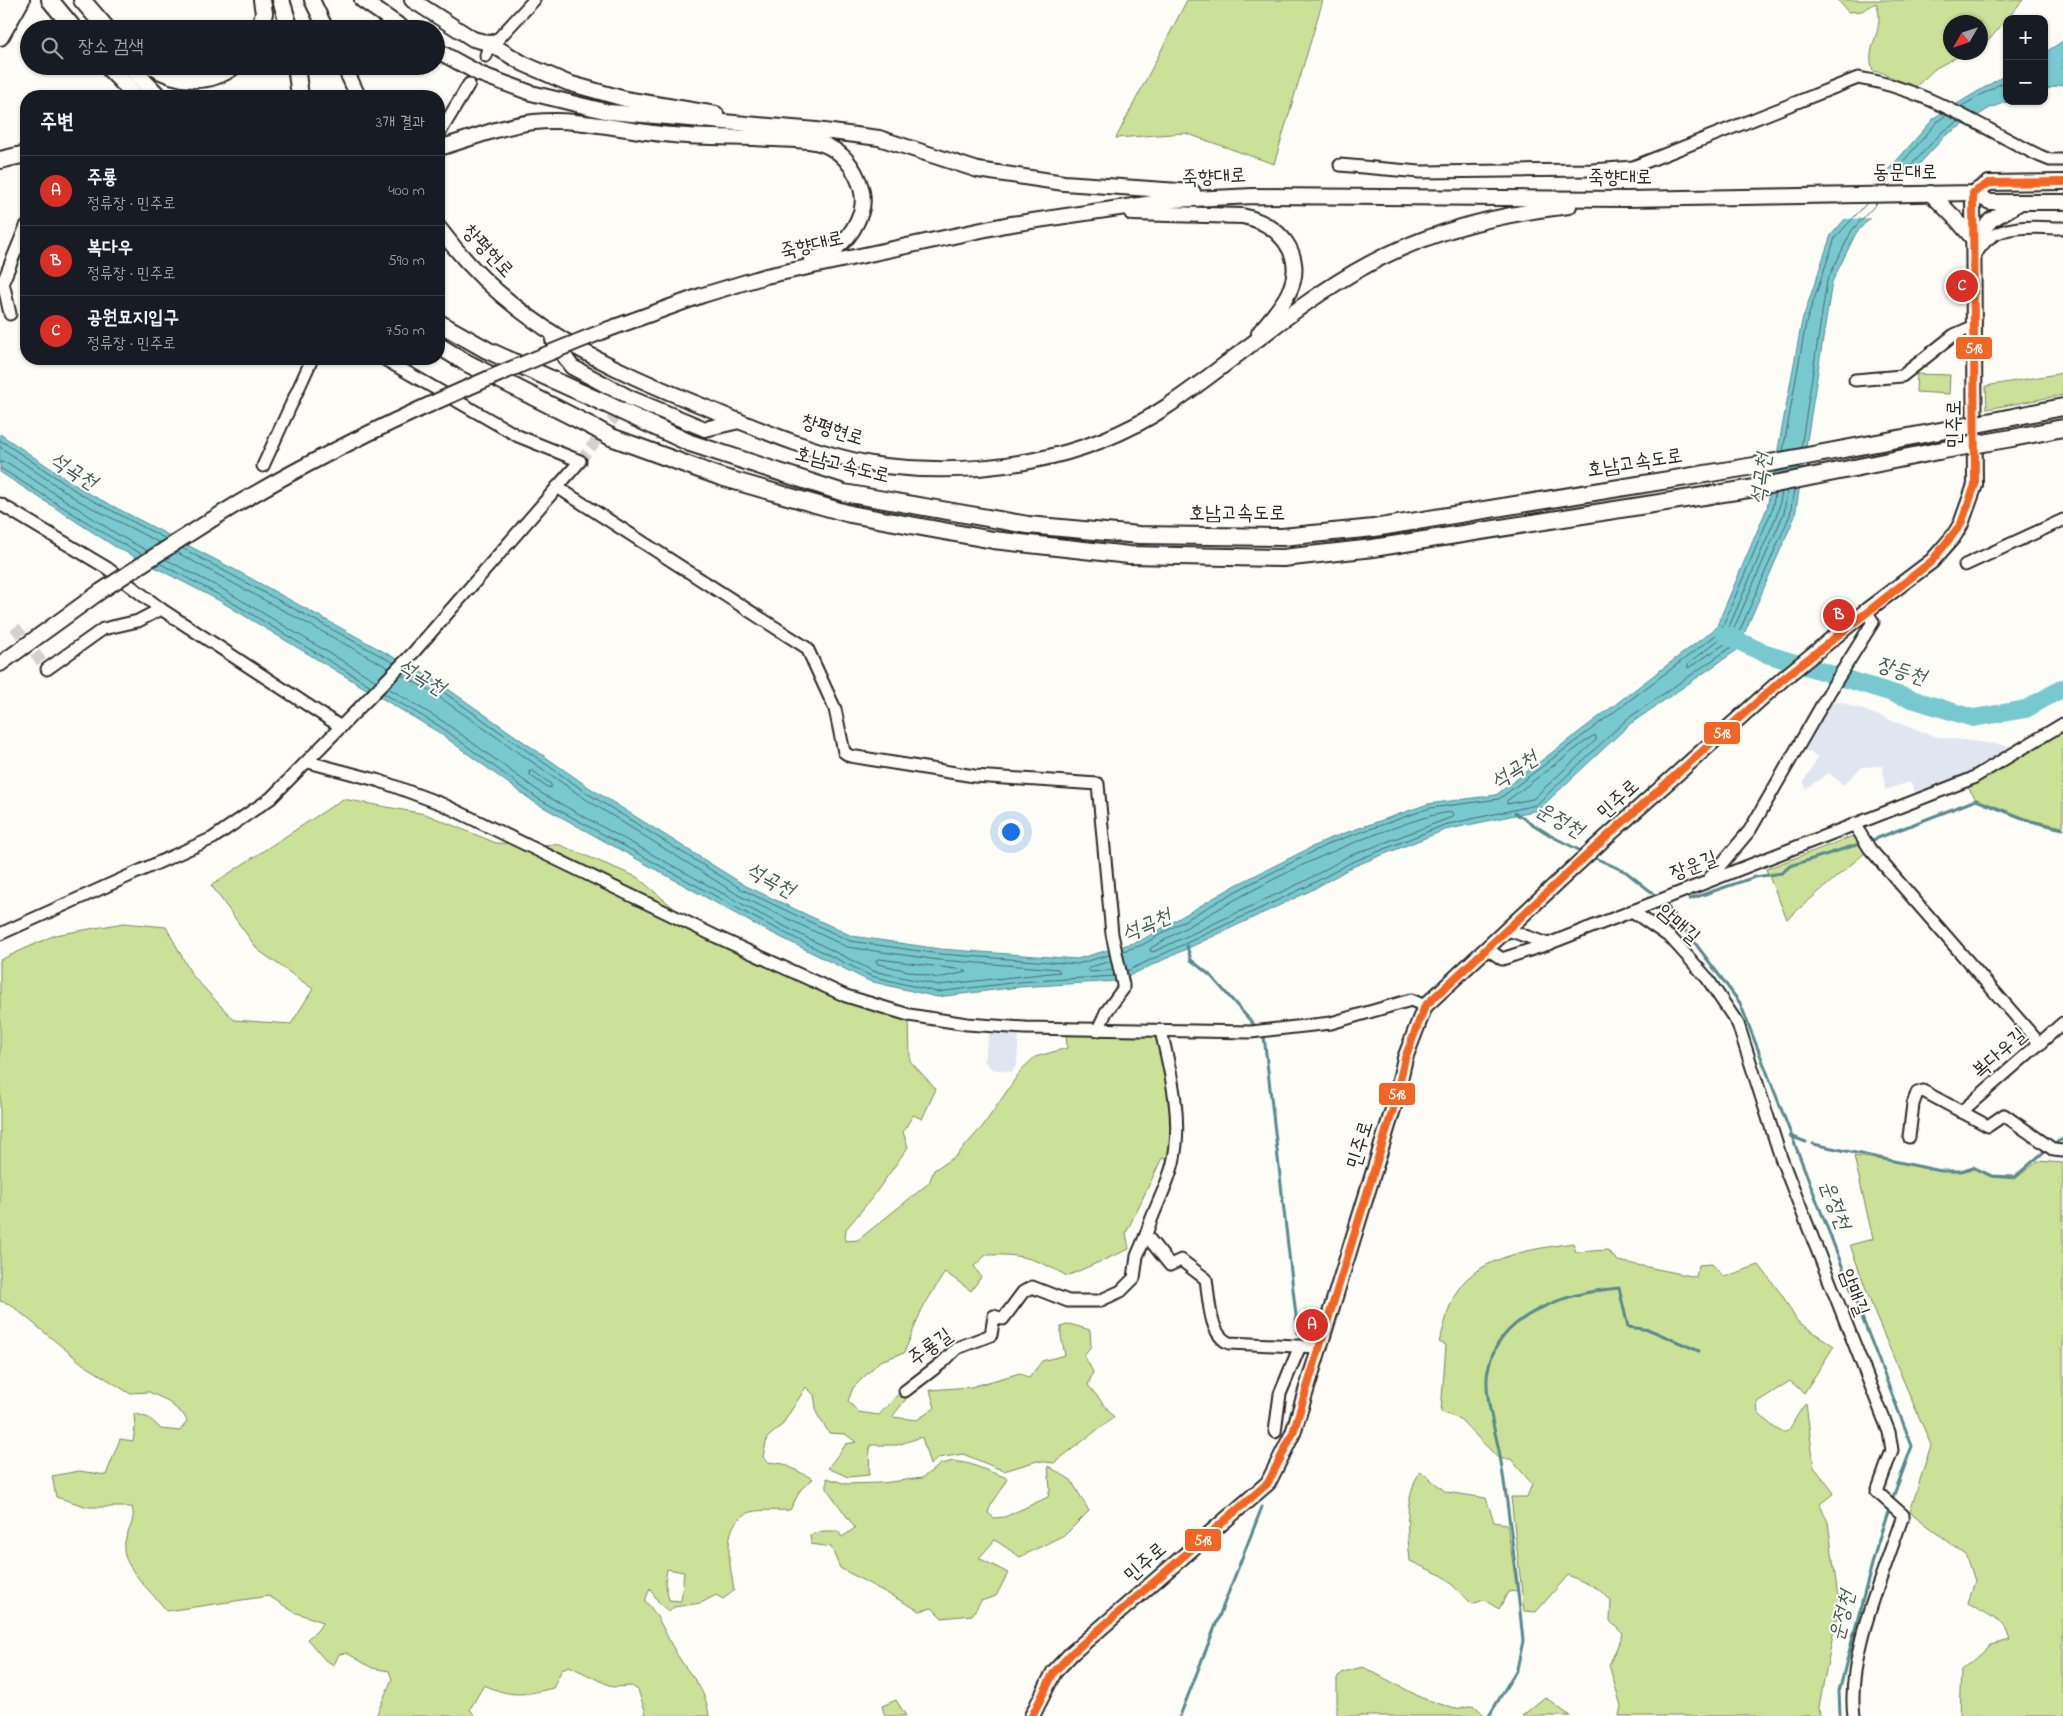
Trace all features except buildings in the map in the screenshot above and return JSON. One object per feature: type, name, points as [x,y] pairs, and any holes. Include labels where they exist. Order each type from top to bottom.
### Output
[{"type":"highway","points":[[0,14],[8,0]]},
{"type":"highway","points":[[0,37],[21,0]]},
{"type":"highway","points":[[50,0],[67,20]]},
{"type":"highway","points":[[71,0],[87,20]]},
{"type":"highway","points":[[82,0],[99,20]]},
{"type":"highway","points":[[262,0],[264,13],[262,20]]},
{"type":"highway","points":[[281,0],[287,20]]},
{"type":"highway","points":[[116,75],[130,90]]},
{"type":"highway","points":[[138,75],[152,90]]},
{"type":"highway","points":[[169,75],[196,80],[222,75]]},
{"type":"highway","points":[[297,75],[299,90]]},
{"type":"highway","points":[[0,160],[20,155]]},
{"type":"highway","points":[[445,316],[535,370]]},
{"type":"highway","name":"호남고속도로","points":[[445,326],[487,350],[535,370],[690,443],[844,493],[1028,525],[1139,535],[1282,537],[1374,528],[1852,449],[2063,407]]},
{"type":"highway","name":"호남고속도로","points":[[445,350],[465,362],[611,436],[721,476],[850,514],[993,540],[1129,555],[1283,558],[1373,548],[1755,488],[2063,428]]},
{"type":"main road","points":[[312,0],[322,20]]},
{"type":"main road","points":[[362,0],[391,20]]},
{"type":"main road","points":[[412,0],[444,20]]},
{"type":"main road","points":[[445,21],[487,49],[568,83],[624,99],[716,114],[770,126]]},
{"type":"main road","points":[[445,55],[480,74],[531,93],[608,112],[816,130],[880,138],[978,170],[1064,184],[1253,196]]},
{"type":"main road","points":[[348,75],[355,90]]},
{"type":"main road","points":[[445,146],[495,129],[533,122],[570,120],[617,129],[673,135],[805,141],[832,148],[850,165],[860,183],[862,208],[856,227],[846,241],[825,255],[766,276]]},
{"type":"main road","name":"동문대로","points":[[1973,193],[1989,183],[2063,182]]},
{"type":"main road","points":[[1928,193],[1956,219],[1974,240],[1991,220],[2022,202]]},
{"type":"main road","name":"동문대로","points":[[1838,194],[1973,193],[1990,202],[2063,202]]},
{"type":"main road","name":"민주로","points":[[1032,1716],[1054,1672],[1072,1653],[1268,1482],[1293,1433],[1394,1106],[1405,1058],[1425,1006],[1602,841],[1784,678],[1866,611],[1932,561],[1953,537],[1967,512],[1975,485],[1973,193]]},
{"type":"main road","name":"죽향대로","points":[[0,664],[101,591],[233,507],[338,449],[481,382],[609,329],[702,295],[766,276],[987,228],[1172,200],[1253,196],[1627,199],[1838,194]]},
{"type":"main road","name":"창평현로","points":[[445,235],[495,291],[533,322],[602,364],[642,382],[739,421],[846,458],[881,466],[919,469],[970,469],[1020,462],[1075,450],[1126,429],[1164,408],[1248,348],[1312,299],[1366,265],[1413,242],[1484,221],[1546,209],[1627,199]]},
{"type":"main road","points":[[1087,212],[1242,216],[1259,220],[1274,228],[1286,241],[1293,258],[1294,275],[1289,292],[1248,348]]},
{"type":"main road","points":[[547,331],[572,368],[630,398],[705,429],[739,421]]},
{"type":"street","points":[[487,49],[534,0]]},
{"type":"street","points":[[1340,165],[1420,172],[1592,170],[1633,167],[1858,78],[1883,82],[1930,98],[1986,129],[2045,158],[2063,160]]},
{"type":"street","points":[[445,124],[469,84]]},
{"type":"street","points":[[1974,257],[1987,239],[2001,232],[2025,228],[2063,228]]},
{"type":"street","points":[[10,314],[4,282],[20,241]]},
{"type":"street","points":[[1855,380],[1902,376],[1954,335],[1974,326]]},
{"type":"street","points":[[263,466],[309,365]]},
{"type":"street","points":[[0,934],[213,838],[271,798],[413,654],[580,461],[518,436],[394,365]]},
{"type":"street","points":[[557,487],[808,648],[835,709],[844,752],[850,756],[974,776],[1098,784],[1114,942],[1123,985],[1123,989],[1106,1012],[1098,1030]]},
{"type":"street","points":[[0,504],[107,568],[161,609],[341,727]]},
{"type":"street","points":[[1965,565],[2063,520]]},
{"type":"street","points":[[47,669],[103,630],[138,621],[161,609]]},
{"type":"street","points":[[1705,883],[1750,830],[1830,691],[1873,622],[1866,611]]},
{"type":"street","name":"장운길","points":[[1486,948],[1502,959],[1548,944],[1971,779],[2063,724]]},
{"type":"street","points":[[308,762],[380,781],[442,804],[717,937],[846,996],[909,1014],[967,1024],[1098,1030],[1251,1032],[1331,1023],[1411,1000],[1425,1006]]},
{"type":"street","points":[[1854,824],[1870,849],[2040,1044]]},
{"type":"street","name":"암매길","points":[[1638,909],[1671,938],[1707,978],[1738,1024],[1781,1158],[1889,1432],[1892,1450],[1878,1492],[1904,1515],[1871,1610],[1855,1667],[1852,1704],[1854,1716]]},
{"type":"street","points":[[1508,930],[1548,944]]},
{"type":"street","name":"복다우길","points":[[1961,1112],[2063,1023]]},
{"type":"street","name":"주룡길","points":[[905,1391],[943,1362],[957,1348],[992,1335],[994,1316],[1003,1319],[1023,1292],[1032,1288],[1068,1301],[1099,1301],[1121,1290],[1134,1278],[1137,1256],[1152,1214],[1173,1165],[1176,1149],[1176,1108],[1161,1031]]},
{"type":"street","points":[[1909,1137],[1912,1104],[1917,1093],[1923,1091],[1988,1126],[2004,1115],[2054,1150],[2063,1151]]},
{"type":"street","points":[[1146,1235],[1170,1265],[1181,1260],[1206,1279],[1216,1333],[1224,1340],[1229,1343],[1318,1347]]},
{"type":"street","points":[[1276,1432],[1280,1394],[1300,1346]]},
{"type":"shaded area","points":[[1841,702],[1937,737],[2013,746],[2012,750],[1967,775],[1916,795],[1910,782],[1885,790],[1883,766],[1862,767],[1843,785],[1829,773],[1805,789],[1804,781],[1818,757],[1805,750],[1831,703]]},
{"type":"shaded area","points":[[990,1029],[1019,1031],[1017,1064],[1012,1072],[992,1069],[984,1061]]},
{"type":"green space","points":[[1187,0],[1323,0],[1274,164],[1185,133],[1116,138]]},
{"type":"green space","points":[[1838,0],[2023,0],[2010,15],[2003,15],[2003,24],[1988,40],[1988,15],[1943,15],[1943,60],[1951,60],[1936,68],[1914,88],[1883,73],[1873,71],[1871,53],[1879,22],[1876,3],[1862,11],[1848,12]]},
{"type":"green space","points":[[2063,373],[2063,395],[1987,409],[1986,386]]},
{"type":"green space","points":[[1917,374],[1950,375],[1949,394],[1916,392]]},
{"type":"green space","points":[[2063,728],[2063,827],[2031,820],[1976,799],[1966,785]]},
{"type":"green space","points":[[343,799],[425,814],[496,843],[560,845],[637,877],[714,942],[842,1001],[909,1017],[910,1061],[936,1089],[922,1119],[913,1115],[903,1132],[908,1147],[872,1198],[846,1229],[845,1241],[858,1240],[929,1183],[934,1170],[956,1156],[983,1126],[1022,1069],[1035,1057],[1067,1048],[1066,1032],[1159,1035],[1173,1123],[1171,1160],[1162,1158],[1126,1233],[1129,1249],[1067,1276],[1028,1258],[1009,1255],[986,1255],[974,1266],[981,1277],[971,1291],[945,1272],[922,1309],[904,1353],[880,1361],[853,1388],[848,1401],[858,1412],[879,1415],[902,1390],[906,1399],[892,1417],[917,1420],[935,1408],[930,1390],[971,1387],[1020,1373],[1029,1378],[1042,1361],[1065,1355],[1061,1327],[1069,1324],[1090,1330],[1091,1346],[1084,1355],[1093,1372],[1088,1385],[1114,1417],[1054,1463],[1037,1461],[1004,1471],[963,1454],[938,1458],[930,1465],[922,1437],[897,1445],[870,1445],[869,1475],[848,1477],[828,1468],[846,1444],[856,1442],[845,1434],[829,1433],[817,1414],[814,1395],[806,1387],[782,1425],[767,1438],[763,1457],[768,1462],[784,1464],[813,1479],[801,1489],[790,1510],[751,1512],[741,1517],[734,1525],[730,1535],[729,1558],[734,1591],[723,1599],[716,1595],[701,1603],[674,1607],[669,1612],[659,1603],[650,1588],[645,1601],[662,1625],[671,1645],[696,1681],[704,1697],[709,1716],[643,1716],[646,1713],[638,1690],[632,1686],[613,1687],[569,1666],[562,1669],[553,1688],[526,1694],[511,1694],[484,1685],[470,1709],[475,1716],[376,1716],[392,1679],[389,1671],[372,1668],[347,1653],[339,1654],[334,1665],[325,1660],[307,1639],[317,1631],[323,1622],[294,1612],[269,1596],[167,1611],[134,1572],[125,1555],[125,1542],[133,1517],[132,1507],[88,1507],[56,1497],[52,1476],[79,1471],[106,1475],[120,1439],[133,1441],[135,1428],[134,1413],[149,1418],[161,1429],[180,1431],[187,1421],[184,1415],[166,1400],[149,1392],[129,1393],[83,1364],[10,1304],[0,1301],[0,960],[55,935],[124,923],[166,927],[192,975],[234,1020],[291,1024],[313,989],[258,950],[211,885]],"holes":[[[667,1569],[684,1572],[681,1601],[669,1600],[665,1582]]]},
{"type":"green space","points":[[1853,836],[1867,851],[1787,919],[1766,869]]},
{"type":"green space","points":[[1854,1156],[1953,1172],[1973,1169],[1991,1177],[2015,1179],[2038,1161],[2063,1163],[2063,1716],[1959,1716],[1961,1670],[1989,1645],[2011,1640],[2005,1625],[1968,1603],[1975,1581],[1967,1556],[1910,1512],[1931,1445],[1875,1314],[1850,1245],[1873,1239]]},
{"type":"green space","points":[[1573,1243],[1576,1252],[1607,1250],[1618,1261],[1696,1277],[1699,1265],[1712,1264],[1724,1277],[1759,1265],[1782,1295],[1797,1321],[1834,1346],[1804,1393],[1790,1381],[1757,1402],[1758,1413],[1783,1432],[1791,1427],[1806,1403],[1814,1467],[1834,1493],[1820,1504],[1828,1522],[1839,1605],[1819,1706],[1820,1716],[1619,1716],[1621,1706],[1609,1665],[1623,1634],[1610,1621],[1611,1601],[1597,1588],[1568,1575],[1536,1612],[1524,1611],[1511,1497],[1527,1497],[1532,1484],[1511,1459],[1499,1459],[1460,1419],[1441,1412],[1446,1345],[1439,1342],[1449,1309],[1457,1291],[1479,1269],[1526,1251]]},
{"type":"green space","points":[[954,1461],[970,1464],[1007,1478],[988,1513],[994,1518],[1005,1517],[1048,1497],[1050,1489],[1048,1466],[1071,1480],[1089,1511],[1066,1534],[1020,1557],[995,1540],[979,1558],[1008,1573],[996,1596],[981,1601],[972,1615],[942,1618],[932,1608],[920,1611],[840,1568],[831,1547],[811,1544],[810,1535],[823,1531],[838,1531],[842,1537],[855,1528],[827,1489],[827,1478],[846,1484],[882,1483],[922,1478],[941,1464]]},
{"type":"green space","points":[[1420,1471],[1446,1492],[1486,1498],[1494,1522],[1507,1524],[1517,1591],[1508,1592],[1499,1609],[1484,1600],[1472,1604],[1443,1576],[1410,1561],[1409,1504],[1411,1493]]},
{"type":"green space","points":[[1363,1667],[1422,1698],[1455,1709],[1474,1705],[1485,1716],[1337,1716],[1337,1678],[1343,1672]]},
{"type":"green space","points":[[1545,1697],[1570,1716],[1522,1716]]},
{"type":"green space","points":[[896,1700],[906,1716],[885,1716],[882,1706]]},
{"type":"water","points":[[2063,41],[2063,84],[2048,89],[2048,60],[2048,50]]},
{"type":"water","name":"석곡천","points":[[2003,76],[2003,104],[1990,108],[1946,135],[1856,233],[1832,282],[1795,516],[1737,650],[1630,724],[1538,810],[1445,830],[1352,867],[1310,891],[1118,981],[1019,987],[937,997],[869,981],[754,924],[534,802],[438,732],[220,601],[114,546],[0,472],[0,434],[84,491],[241,573],[435,680],[590,788],[746,886],[852,936],[940,949],[1077,959],[1140,941],[1236,885],[1328,839],[1428,804],[1496,795],[1716,628],[1767,508],[1802,321],[1831,235],[1935,117]]},
{"type":"pier","points":[[1918,169],[1873,218],[1842,219],[1887,170]]},
{"type":"waterway","name":"장등천","points":[[1726,635],[1766,654],[1973,718],[2026,709],[2063,688]]},
{"type":"waterway","points":[[1870,841],[1976,800],[2030,821],[2063,829]]},
{"type":"waterway","name":"운정천","points":[[1515,813],[1553,837],[1583,852]]},
{"type":"waterway","points":[[1690,899],[1755,877],[1782,873],[1790,866],[1859,844]]},
{"type":"waterway","name":"운정천","points":[[1591,856],[1626,872],[1658,897]]},
{"type":"waterway","name":"운정천","points":[[1665,903],[1740,1003],[1912,1446],[1892,1500]]},
{"type":"waterway","points":[[1187,946],[1191,960],[1211,976],[1256,1027]]},
{"type":"waterway","points":[[1262,1034],[1264,1036],[1298,1333]]},
{"type":"waterway","points":[[1790,1136],[1806,1142]]},
{"type":"waterway","points":[[2053,1144],[2063,1139]]},
{"type":"waterway","points":[[1813,1144],[1941,1171],[1961,1171],[1973,1167],[1992,1176],[2015,1177],[2046,1150]]},
{"type":"waterway","points":[[1489,1716],[1517,1669],[1523,1641],[1507,1502],[1487,1390],[1488,1370],[1494,1350],[1506,1334],[1521,1320],[1539,1309],[1579,1294],[1619,1288],[1628,1327],[1650,1330],[1699,1351]]},
{"type":"waterway","name":"운정천","points":[[1840,1716],[1839,1691],[1877,1545],[1890,1506]]},
{"type":"waterway","points":[[1180,1716],[1262,1507]]},
{"type":"tunnel","points":[[580,461],[630,398]]},
{"type":"tunnel","points":[[15,627],[47,669]]},
{"type":"transit line","name":"518","points":[[1032,1716],[1054,1672],[1072,1653],[1268,1483],[1293,1433],[1394,1106],[1405,1058],[1425,1006],[1602,841],[1784,678],[1932,561],[1961,524],[1975,485],[1973,193],[1989,183],[2063,182]]},
{"type":"place","name":"공원묘지입구","points":[[1962,286]]},
{"type":"place","name":"복다우","points":[[1839,615]]},
{"type":"place","name":"주룡","points":[[1312,1325]]}]
